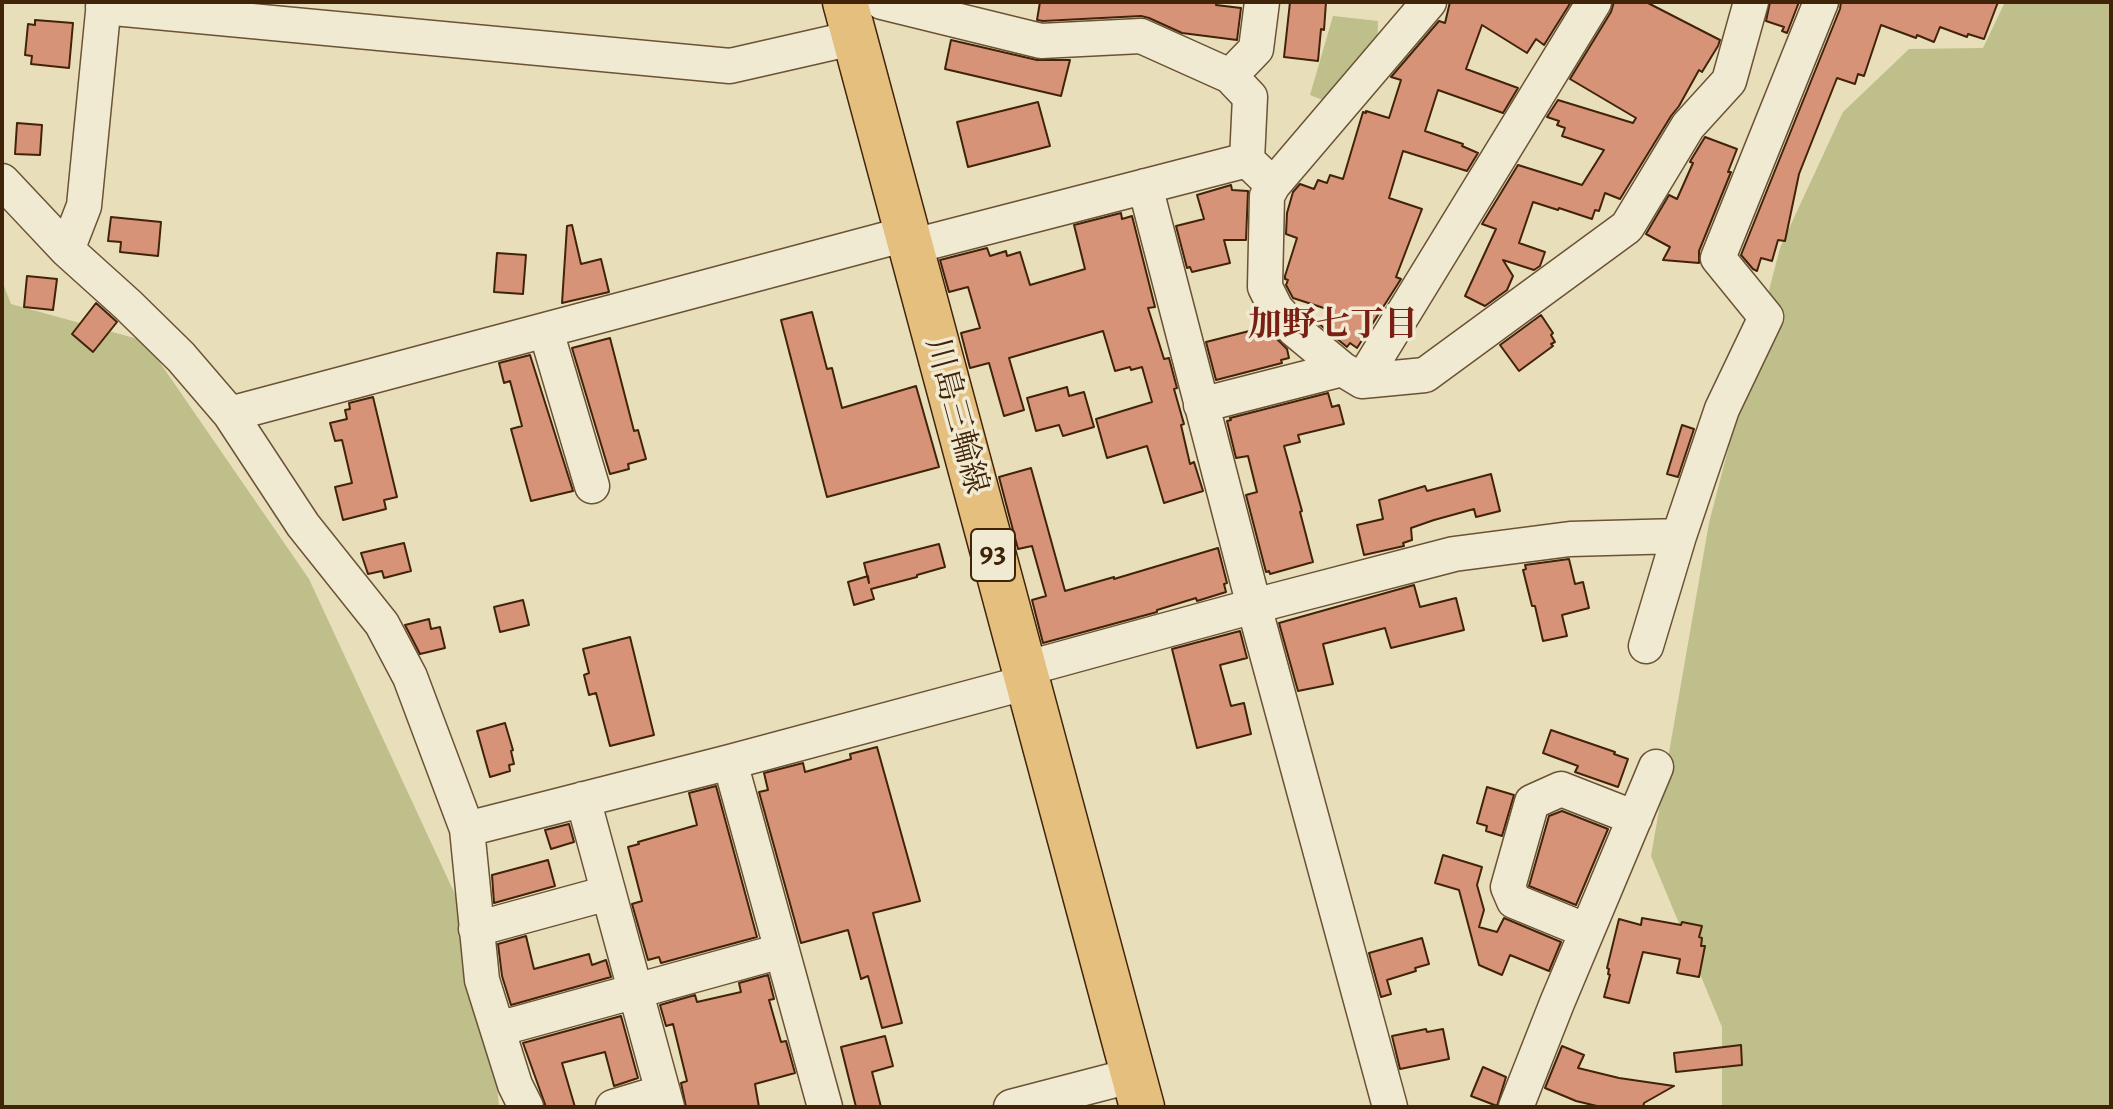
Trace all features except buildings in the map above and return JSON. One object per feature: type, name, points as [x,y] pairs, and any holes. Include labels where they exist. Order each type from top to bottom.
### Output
[{"type":"main road","name":"川島三輪線","points":[[849,20],[1138,1091]]},
{"type":"street","points":[[882,2],[1041,41],[1141,36],[1230,76],[1250,97],[1247,160],[1273,185]]},
{"type":"street","points":[[1230,76],[1256,49],[1262,2]]},
{"type":"street","points":[[1387,53],[1394,2]]},
{"type":"street","points":[[1352,375],[1295,330],[1276,309],[1265,287],[1267,196],[1273,185],[1429,2]]},
{"type":"street","points":[[1352,375],[1594,2]]},
{"type":"street","points":[[1201,405],[1352,375],[1425,375],[1627,227],[1688,126],[1729,81],[1751,2]]},
{"type":"street","points":[[1646,646],[1722,409],[1766,317],[1718,258],[1821,2]]},
{"type":"street","points":[[67,250],[84,206],[104,4],[730,66],[849,20]]},
{"type":"street","points":[[230,414],[908,240],[1247,160]]},
{"type":"street","points":[[2,181],[67,250],[181,357],[230,414],[303,525],[382,624],[410,677],[467,829],[482,980],[515,1085],[526,1107]]},
{"type":"street","points":[[1145,186],[1254,606],[1390,1107]]},
{"type":"street","points":[[546,331],[592,486]]},
{"type":"street","points":[[467,829],[730,762],[1254,606],[1454,554],[1570,539],[1679,536]]},
{"type":"street","points":[[730,762],[825,1107]]},
{"type":"street","points":[[1516,1107],[1656,767]]},
{"type":"street","points":[[1587,931],[1514,901],[1508,887],[1532,802],[1561,789],[1635,818]]},
{"type":"street","points":[[583,799],[665,1100],[613,1107]]},
{"type":"street","points":[[476,929],[608,893]]},
{"type":"street","points":[[498,1029],[781,951]]},
{"type":"street","points":[[1011,1107],[1138,1091]]},
{"type":"green space","points":[[2005,2],[2111,2],[2111,1107],[1722,1107],[1722,1027],[1651,856],[1709,523],[1780,248],[1843,112],[1909,49],[1983,48]]},
{"type":"green space","points":[[1333,16],[1378,21],[1377,55],[1333,104],[1310,95]]},
{"type":"green space","points":[[2,281],[11,304],[145,341],[309,579],[485,959],[499,1107],[2,1107]]},
{"type":"district","name":"加野七丁目","points":[[1333,327]]}]
